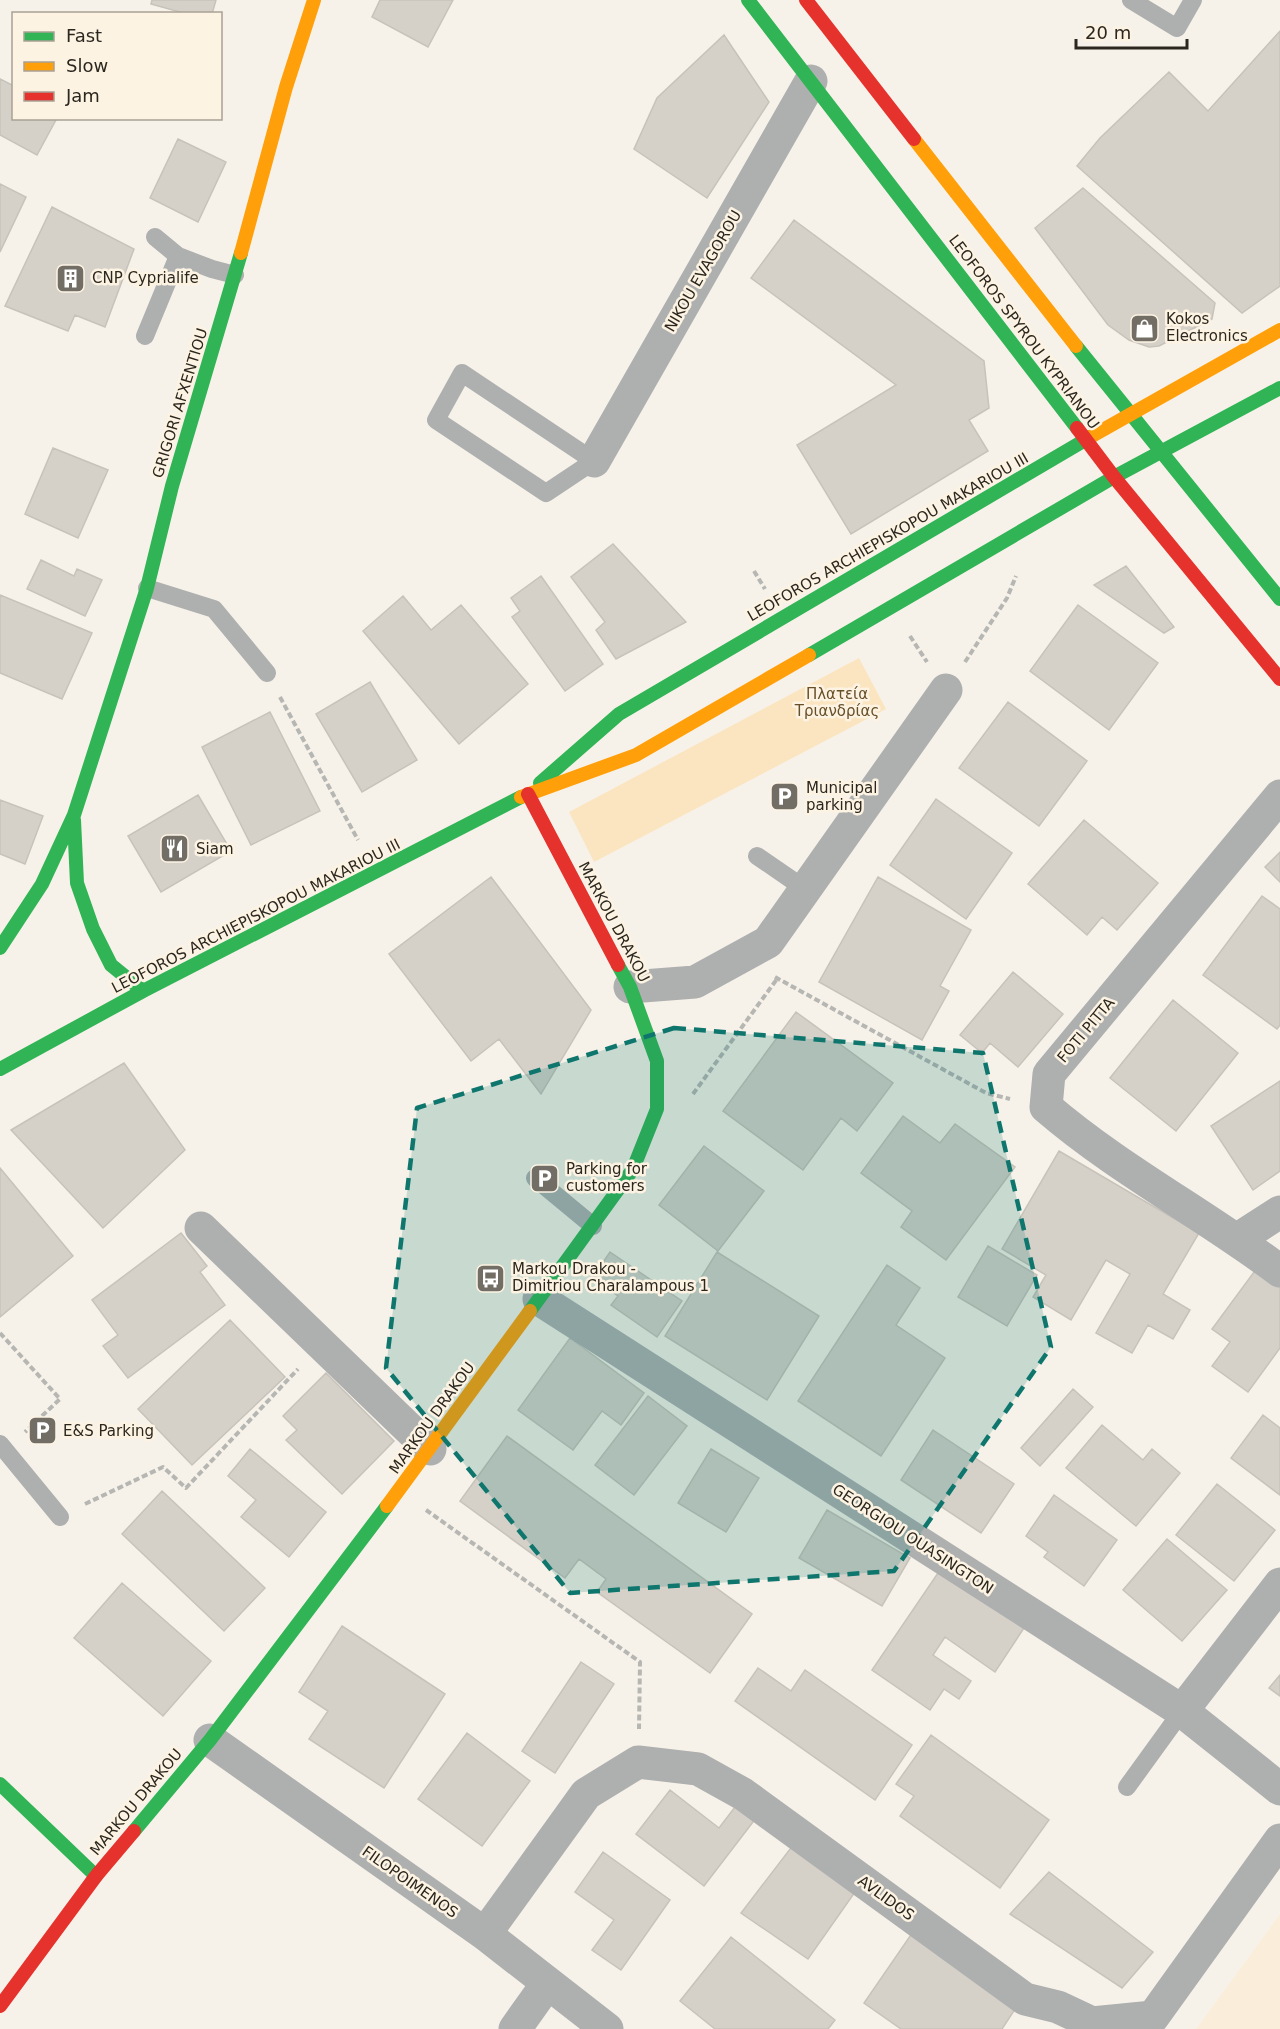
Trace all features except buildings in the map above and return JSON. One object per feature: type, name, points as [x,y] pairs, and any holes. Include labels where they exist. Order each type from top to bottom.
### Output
[{"type":"main road","name":"GRIGORI AFXENTIOU","points":[[0,948],[42,884],[74,815],[147,588],[172,486],[235,275],[286,87],[314,0]]},
{"type":"main road","name":"LEOFOROS SPYROU KYPRIANOU","points":[[748,0],[1085,440],[1280,679]]},
{"type":"main road","name":"LEOFOROS SPYROU KYPRIANOU","points":[[811,2],[1129,414],[1280,598]]},
{"type":"main road","name":"LEOFOROS ARCHIEPISKOPOU MAKARIOU III","points":[[528,794],[619,714],[1129,414],[1280,330]]},
{"type":"main road","name":"LEOFOROS ARCHIEPISKOPOU MAKARIOU III","points":[[0,1069],[143,991],[528,794],[636,755],[1114,477],[1280,388]]},
{"type":"main road","name":"MARKOU DRAKOU","points":[[0,2006],[96,1876],[210,1740],[399,1491],[633,1169],[657,1109],[657,1061],[630,987],[528,794]]},
{"type":"main road","name":"GRIGORI AFXENTIOU","points":[[74,815],[77,883],[93,929],[111,965],[143,991]]},
{"type":"main road","points":[[0,1784],[96,1876]]},
{"type":"street","name":"NIKOU EVAGOROU","points":[[594,461],[812,81]]},
{"type":"street","points":[[630,987],[695,982],[768,942],[945,690]]},
{"type":"street","name":"FOTI PITTA","points":[[1046,1107],[1049,1074],[1280,796]]},
{"type":"street","points":[[1046,1107],[1076,1133],[1238,1239],[1280,1271]]},
{"type":"street","points":[[1238,1239],[1280,1212]]},
{"type":"street","points":[[201,1228],[430,1449]]},
{"type":"street","name":"GEORGIOU OUASINGTON","points":[[539,1299],[1182,1711],[1280,1789]]},
{"type":"street","points":[[1182,1711],[1280,1584]]},
{"type":"street","name":"FILOPOIMENOS","points":[[210,1740],[484,1934],[607,2029]]},
{"type":"street","points":[[484,1934],[585,1794],[638,1762]]},
{"type":"street","name":"AVLIDOS","points":[[638,1762],[698,1770],[743,1794],[1025,1999],[1058,2007],[1092,2023],[1153,2017],[1280,1840]]},
{"type":"street","points":[[515,2029],[547,1984]]},
{"type":"lane","points":[[1131,0],[1177,28],[1193,0]]},
{"type":"lane","points":[[155,237],[178,256],[235,275]]},
{"type":"lane","points":[[145,336],[178,256]]},
{"type":"lane","points":[[462,373],[594,461],[546,493],[436,420],[462,373]]},
{"type":"lane","points":[[147,588],[214,609],[267,673]]},
{"type":"lane","points":[[757,856],[805,889]]},
{"type":"lane","points":[[535,1178],[593,1226]]},
{"type":"lane","points":[[2,1447],[60,1517]]},
{"type":"lane","points":[[1127,1787],[1182,1711]]},
{"type":"path","points":[[891,608],[945,690],[1007,598],[1038,523]]},
{"type":"path","points":[[267,673],[375,873]]},
{"type":"path","points":[[740,957],[986,1093],[1046,1107]]},
{"type":"path","points":[[651,1123],[685,1104],[778,978]]},
{"type":"path","points":[[0,1333],[60,1399],[2,1447]]},
{"type":"path","points":[[60,1517],[163,1467],[186,1488],[321,1345]]},
{"type":"path","points":[[399,1491],[640,1662],[638,1762]]},
{"type":"highlighted area","points":[[674,1028],[983,1053],[1051,1347],[894,1571],[570,1593],[386,1368],[417,1108]]},
{"type":"shaded area","points":[[1280,1914],[1280,2029],[1196,2029],[1278,1917]]},
{"type":"green space","name":"Πλατεία Τριανδρίας","points":[[859,658],[886,709],[594,862],[569,812]]},
{"type":"traffic: fast","points":[[748,0],[1077,428]]},
{"type":"traffic: fast","points":[[0,948],[42,884],[74,815],[147,588],[172,486],[241,253]]},
{"type":"traffic: fast","points":[[1076,346],[1280,599]]},
{"type":"traffic: fast","points":[[809,655],[1114,477],[1280,388]]},
{"type":"traffic: fast","points":[[540,783],[619,714],[1092,436]]},
{"type":"traffic: fast","points":[[0,1069],[143,991],[521,797]]},
{"type":"traffic: fast","points":[[74,820],[77,883],[93,929],[111,965],[143,991]]},
{"type":"traffic: fast","points":[[530,1311],[633,1169],[657,1109],[657,1061],[630,987],[618,965]]},
{"type":"traffic: fast","points":[[134,1831],[210,1740],[387,1506]]},
{"type":"traffic: fast","points":[[0,1784],[96,1876]]},
{"type":"traffic: slow","points":[[241,253],[286,87],[314,0]]},
{"type":"traffic: slow","points":[[914,139],[1076,346]]},
{"type":"traffic: slow","points":[[1092,436],[1280,330]]},
{"type":"traffic: slow","points":[[521,797],[636,755],[809,655]]},
{"type":"traffic: slow","points":[[387,1506],[530,1311]]},
{"type":"traffic: jam","points":[[806,0],[914,139]]},
{"type":"traffic: jam","points":[[1077,428],[1114,477],[1280,679]]},
{"type":"traffic: jam","points":[[528,794],[618,965]]},
{"type":"traffic: jam","points":[[0,2006],[96,1876],[134,1831]]},
{"type":"place","name":"CNP Cyprialife","points":[[71,278]]},
{"type":"place","name":"Kokos Electronics","points":[[1145,328]]},
{"type":"place","name":"Municipal parking","points":[[785,797]]},
{"type":"place","name":"Siam","points":[[175,849]]},
{"type":"place","name":"Parking for customers","points":[[545,1178]]},
{"type":"place","name":"Markou Drakou - Dimitriou Charalampous 1","points":[[491,1278]]},
{"type":"place","name":"E&S Parking","points":[[42,1431]]}]
